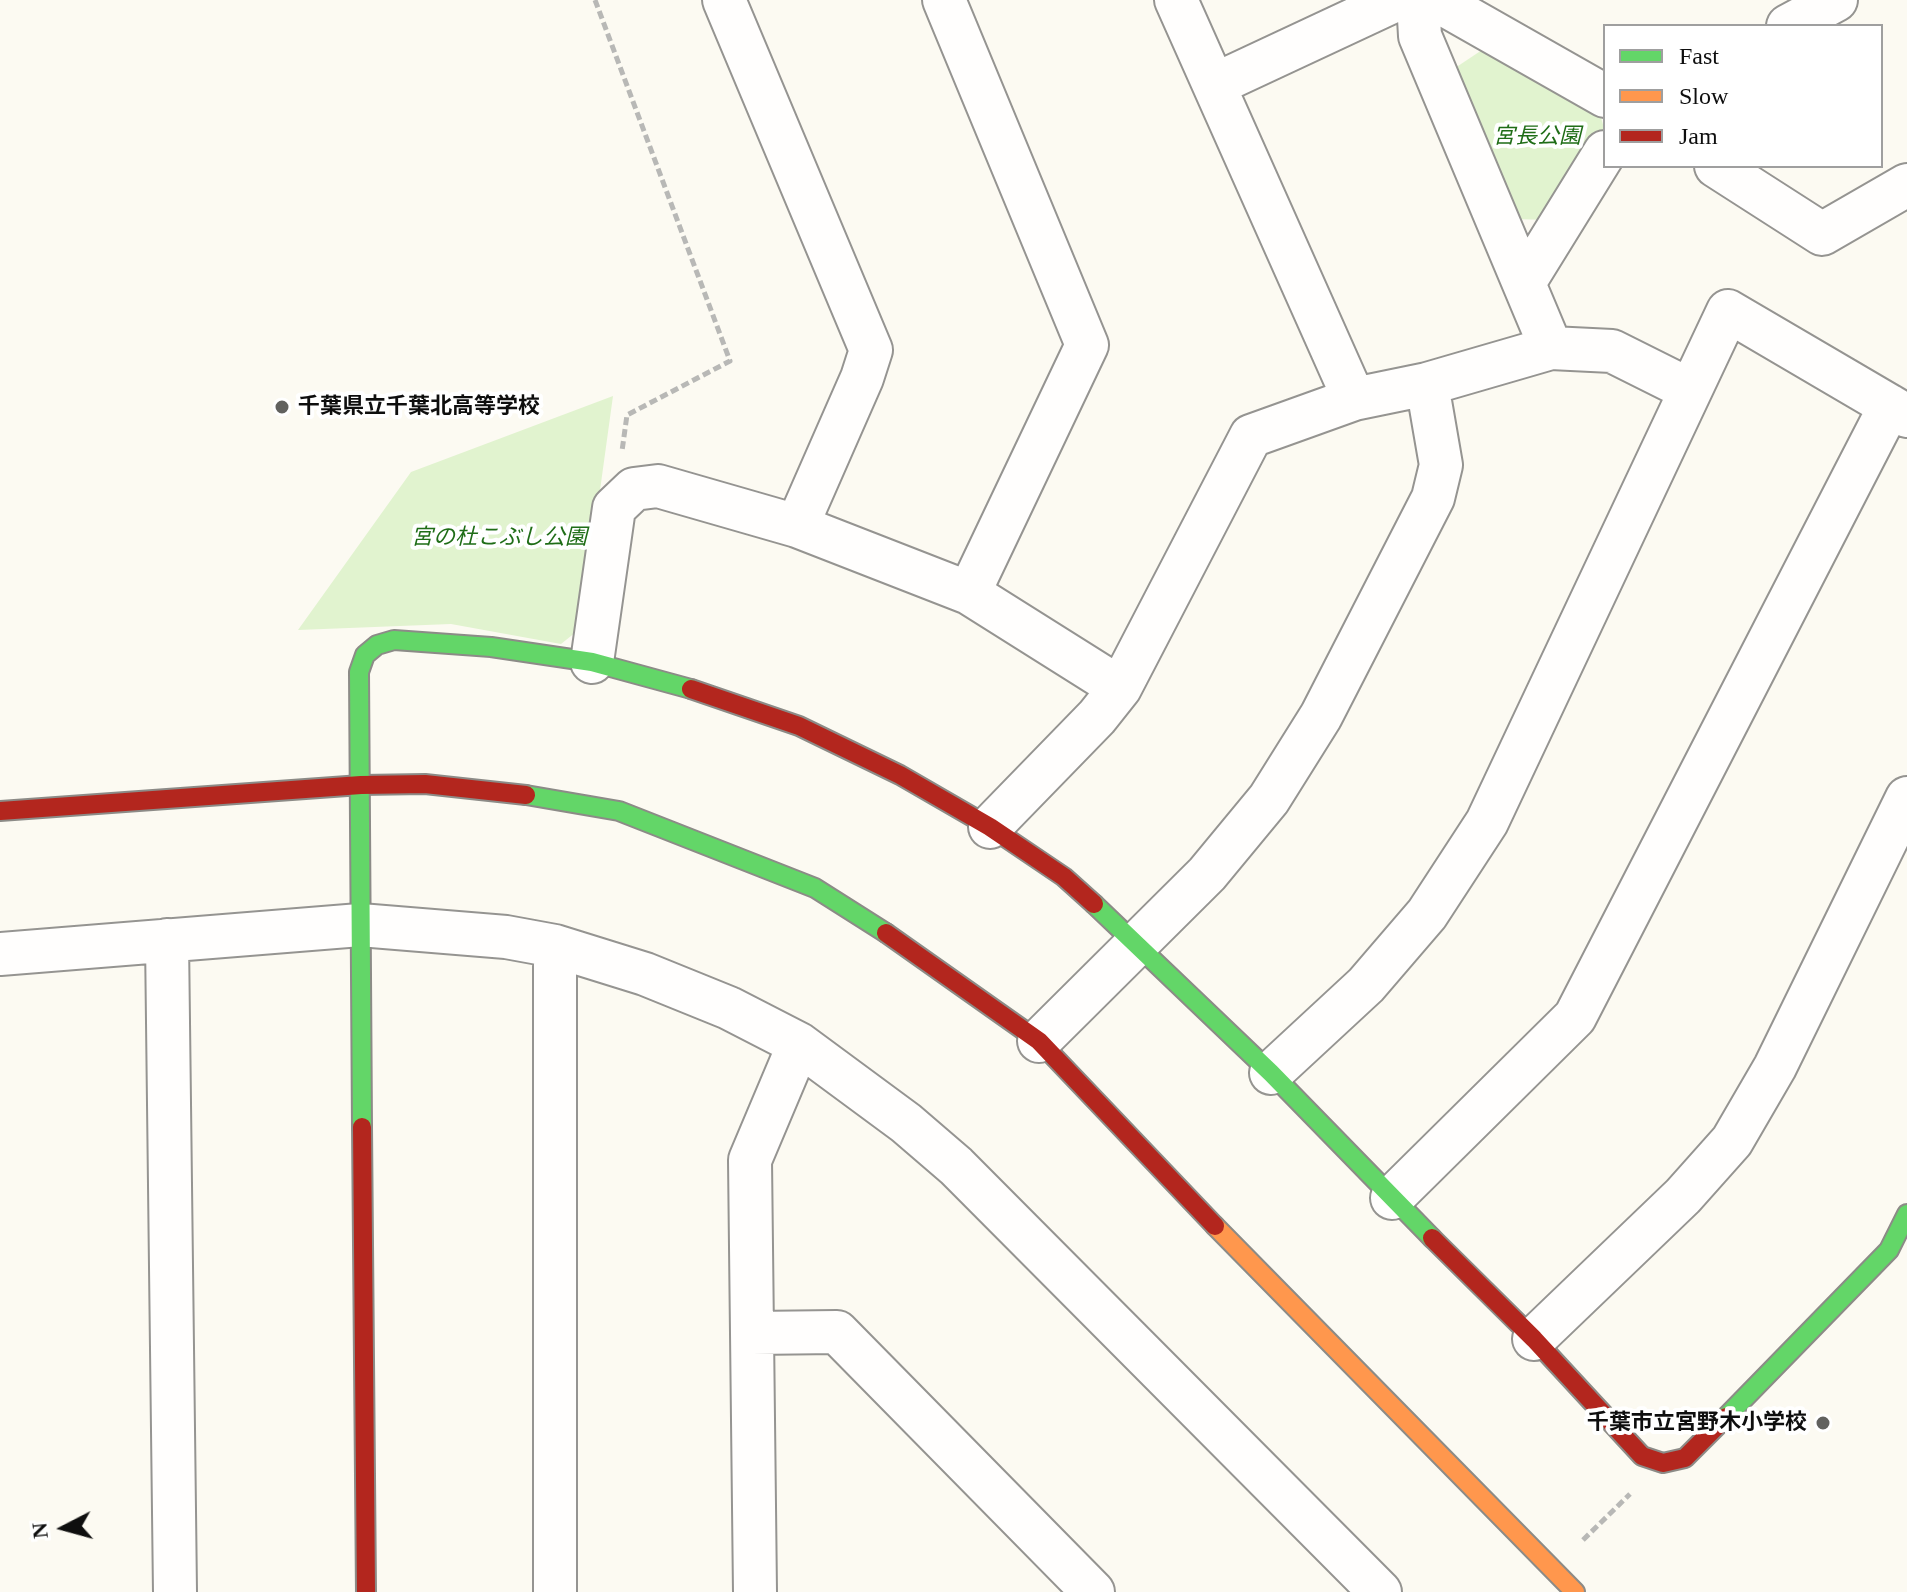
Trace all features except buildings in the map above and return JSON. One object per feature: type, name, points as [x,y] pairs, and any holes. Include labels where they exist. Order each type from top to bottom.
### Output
[{"type":"street","points":[[724,0],[871,350],[862,378],[797,526]]},
{"type":"street","points":[[944,0],[1087,345],[969,593]]},
{"type":"street","points":[[1176,0],[1354,399]]},
{"type":"street","points":[[1214,85],[1396,0]]},
{"type":"street","points":[[1418,0],[1420,36],[1551,348]]},
{"type":"street","points":[[1436,0],[1603,95]]},
{"type":"street","points":[[1792,24],[1836,0]]},
{"type":"street","points":[[1524,283],[1603,155]]},
{"type":"street","points":[[1719,168],[1822,234],[1907,185]]},
{"type":"street","points":[[1271,1073],[1366,985],[1407,938],[1427,914],[1487,822],[1728,311],[1898,411],[1575,1017],[1392,1198]]},
{"type":"street","points":[[990,827],[1097,717],[1120,688],[1251,436],[1354,399],[1427,384],[1551,348],[1612,351],[1690,390]]},
{"type":"street","points":[[1039,1041],[1207,874],[1260,810],[1321,716],[1433,498],[1441,465],[1427,384]]},
{"type":"street","points":[[592,662],[614,508],[634,489],[658,486],[797,526],[969,593],[1120,688]]},
{"type":"street","points":[[366,1592],[359,672],[365,655],[377,645],[394,640],[491,647],[592,662],[698,691],[799,726],[900,775],[990,827],[1064,877],[1136,942],[1271,1073],[1534,1339],[1642,1456],[1663,1463],[1685,1458],[1889,1250],[1907,1214]]},
{"type":"street","points":[[0,811],[361,785],[425,784],[538,796],[619,811],[815,888],[895,938],[1039,1041],[1180,1190],[1575,1592]]},
{"type":"street","points":[[1534,1339],[1683,1196],[1732,1141],[1775,1067],[1907,798]]},
{"type":"street","points":[[0,954],[360,925],[506,937],[555,946],[659,980],[729,1008],[799,1044],[906,1123],[956,1166],[1380,1592]]},
{"type":"street","points":[[167,940],[175,1592]]},
{"type":"street","points":[[555,946],[555,1592]]},
{"type":"street","points":[[755,1592],[750,1160],[799,1044]]},
{"type":"street","points":[[752,1333],[837,1332],[1093,1592]]},
{"type":"path","points":[[595,0],[730,361],[627,415],[614,508]]},
{"type":"path","points":[[1553,1569],[1663,1463]]},
{"type":"green space","name":"宮長公園","points":[[1488,46],[1599,110],[1603,135],[1550,220],[1514,219],[1446,74]]},
{"type":"green space","name":"宮の杜こぶし公園","points":[[613,396],[581,628],[561,644],[451,624],[298,630],[411,472]]},
{"type":"traffic: fast","points":[[362,1127],[359,672],[365,655],[377,645],[394,640],[491,647],[592,662],[691,689]]},
{"type":"traffic: fast","points":[[526,795],[619,811],[815,888],[886,933]]},
{"type":"traffic: fast","points":[[1094,904],[1271,1073],[1432,1238]]},
{"type":"traffic: fast","points":[[1726,1417],[1889,1250],[1907,1214]]},
{"type":"traffic: slow","points":[[1215,1226],[1575,1592]]},
{"type":"traffic: jam","points":[[691,689],[799,726],[900,775],[990,827],[1064,877],[1094,904]]},
{"type":"traffic: jam","points":[[0,811],[361,785],[425,784],[526,795]]},
{"type":"traffic: jam","points":[[886,933],[1039,1041],[1215,1226]]},
{"type":"traffic: jam","points":[[362,1127],[366,1592]]},
{"type":"traffic: jam","points":[[1432,1238],[1534,1339],[1642,1456],[1663,1463],[1685,1458],[1726,1417]]},
{"type":"place","name":"千葉県立千葉北高等学校","points":[[282,407]]},
{"type":"place","name":"千葉市立宮野木小学校","points":[[1823,1423]]}]
